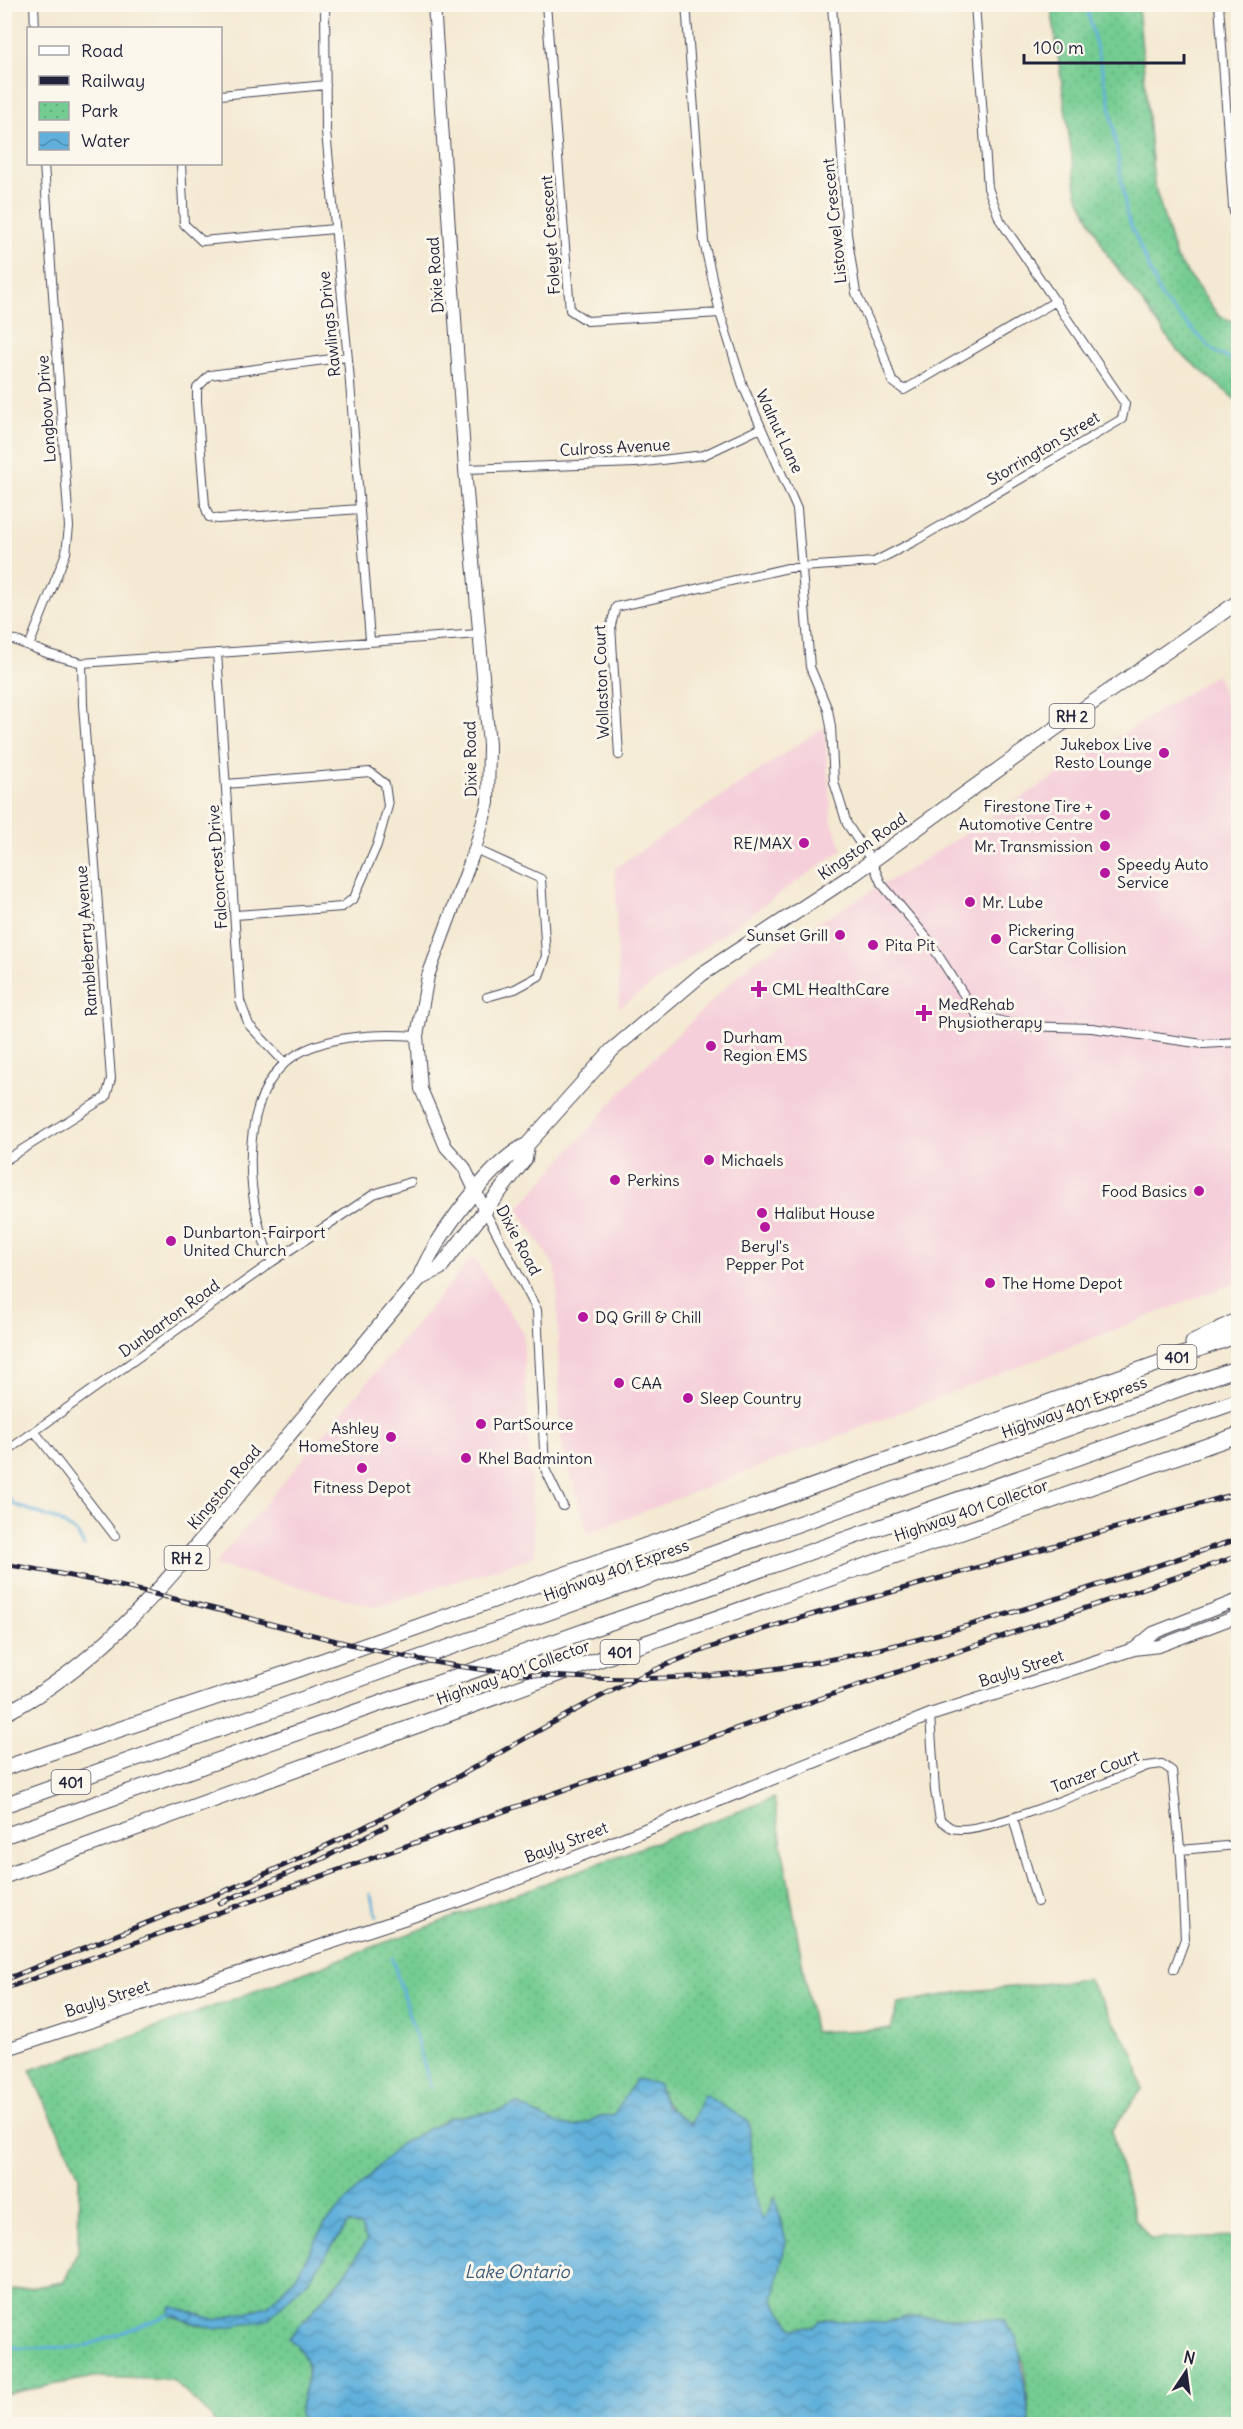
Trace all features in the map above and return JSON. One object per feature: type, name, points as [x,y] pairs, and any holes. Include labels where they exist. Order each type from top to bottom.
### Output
[{"type":"highway","points":[[1115,1378],[1239,1320]]},
{"type":"highway","name":"401","points":[[4,1768],[291,1672],[1239,1335]]},
{"type":"highway","name":"Highway 401 Express","points":[[4,1805],[1239,1368]]},
{"type":"highway","name":"401","points":[[4,1836],[1239,1401]]},
{"type":"highway","name":"Highway 401 Collector","points":[[4,1876],[555,1675],[1239,1436]]},
{"type":"main road","name":"Dixie Road","points":[[434,4],[465,469],[489,745],[488,803],[475,849],[428,976],[417,1036],[421,1089],[446,1147],[464,1167],[484,1209]]},
{"type":"main road","name":"Kingston Road","points":[[4,1714],[29,1701],[83,1660],[161,1589],[419,1278],[425,1261],[475,1193],[513,1151],[527,1145],[612,1050],[715,964],[872,860],[1053,730],[1239,602]]},
{"type":"main road","name":"Kingston Road","points":[[419,1278],[440,1268],[525,1159],[527,1145]]},
{"type":"main road","name":"Bayly Street","points":[[1134,1649],[1152,1633],[1236,1601]]},
{"type":"main road","name":"Bayly Street","points":[[4,2050],[461,1900],[605,1846],[930,1715],[1134,1649],[1159,1646],[1237,1617]]},
{"type":"street","points":[[34,4],[35,27]]},
{"type":"street","name":"Rawlings Drive","points":[[326,4],[327,132],[370,640]]},
{"type":"street","name":"Foleyet Crescent","points":[[546,4],[570,310],[587,321],[720,313]]},
{"type":"street","name":"Walnut Lane","points":[[686,4],[704,242],[720,313],[743,386],[797,508],[810,667],[830,718],[834,782],[847,824],[872,860],[881,883],[927,938],[977,1015],[1021,1026],[1092,1028],[1203,1044],[1239,1042]]},
{"type":"street","name":"Listowel Crescent","points":[[832,4],[847,234],[856,293],[881,347],[892,381],[904,390],[1056,301]]},
{"type":"street","name":"Storrington Street","points":[[616,607],[788,567],[874,562],[915,541],[1122,419],[1125,404],[1000,220],[988,188],[975,4]]},
{"type":"street","points":[[1219,4],[1233,207],[1239,232]]},
{"type":"street","points":[[222,95],[326,85]]},
{"type":"street","name":"Longbow Drive","points":[[29,646],[66,553],[69,527],[44,165]]},
{"type":"street","points":[[181,165],[184,224],[202,241],[334,229]]},
{"type":"street","points":[[347,357],[210,375],[198,388],[197,402],[205,506],[209,517],[218,519],[360,509]]},
{"type":"street","name":"Culross Avenue","points":[[465,469],[636,463],[704,455],[761,428]]},
{"type":"street","name":"Wollaston Court","points":[[616,607],[611,625],[619,755]]},
{"type":"street","points":[[4,636],[82,663],[370,640],[478,634]]},
{"type":"street","name":"Falconcrest Drive","points":[[217,653],[240,1000],[249,1025],[285,1063]]},
{"type":"street","name":"Rambleberry Avenue","points":[[4,1161],[106,1097],[111,1079],[82,663]]},
{"type":"street","points":[[226,784],[370,772],[385,784],[388,806],[377,845],[354,898],[342,907],[236,915]]},
{"type":"street","points":[[475,849],[541,879],[546,956],[539,976],[515,989],[487,997]]},
{"type":"street","points":[[272,1262],[254,1213],[252,1135],[257,1107],[285,1063],[320,1044],[345,1039],[397,1035],[417,1036]]},
{"type":"street","name":"Dunbarton Road","points":[[4,1453],[272,1262],[374,1194],[411,1182]]},
{"type":"street","name":"Dixie Road","points":[[484,1209],[537,1310],[545,1470],[563,1506]]},
{"type":"street","points":[[35,1432],[115,1536]]},
{"type":"street","points":[[1236,1601],[1239,1637]]},
{"type":"street","name":"Tanzer Court","points":[[930,1715],[935,1791],[940,1820],[951,1828],[966,1829],[1013,1818],[1147,1766],[1162,1764],[1172,1771],[1175,1784],[1185,1939],[1174,1969]]},
{"type":"street","points":[[1013,1818],[1037,1902]]},
{"type":"street","points":[[1180,1850],[1239,1845]]},
{"type":"shaded area","points":[[1217,674],[1232,721],[1238,758],[1238,1282],[588,1533],[561,1441],[556,1269],[518,1209],[638,1073],[753,961],[909,869]]},
{"type":"shaded area","points":[[824,727],[832,823],[843,849],[619,1008],[615,868]]},
{"type":"shaded area","points":[[473,1256],[523,1332],[535,1556],[377,1607],[214,1565]]},
{"type":"green space","points":[[1051,5],[1138,5],[1154,184],[1176,258],[1219,316],[1238,323],[1238,402],[1177,350],[1107,254],[1077,193]]},
{"type":"green space","points":[[774,1798],[814,2032],[891,2029],[899,2003],[962,1992],[1088,1979],[1135,2056],[1142,2089],[1111,2131],[1135,2219],[1151,2239],[1238,2236],[1238,2424],[1021,2424],[1030,2422],[1024,2363],[1003,2320],[906,2316],[885,2323],[821,2320],[814,2327],[793,2328],[773,2300],[786,2241],[775,2197],[763,2222],[755,2195],[749,2122],[705,2124],[682,2119],[673,2112],[658,2084],[613,2116],[597,2117],[578,2126],[554,2123],[516,2103],[503,2110],[449,2118],[400,2144],[325,2224],[297,2275],[268,2306],[216,2320],[200,2316],[169,2315],[202,2326],[267,2320],[312,2276],[348,2223],[361,2227],[367,2240],[344,2275],[289,2338],[300,2350],[306,2362],[306,2382],[300,2413],[302,2424],[215,2424],[210,2415],[172,2380],[94,2377],[5,2394],[5,2292],[64,2282],[78,2251],[79,2176],[30,2070],[131,2037]]},
{"type":"water","name":"Lake Ontario","points":[[635,2080],[658,2084],[666,2106],[691,2124],[704,2094],[749,2122],[755,2195],[763,2221],[775,2197],[786,2241],[773,2300],[793,2328],[814,2327],[821,2320],[885,2323],[906,2316],[1003,2320],[1018,2340],[1030,2423],[302,2424],[301,2402],[308,2372],[301,2350],[289,2338],[344,2275],[367,2240],[361,2227],[348,2223],[312,2276],[267,2320],[216,2329],[169,2315],[171,2306],[216,2320],[268,2306],[297,2275],[325,2224],[400,2144],[449,2118],[503,2110],[516,2103],[554,2123],[571,2126],[583,2125],[598,2117],[613,2116]]},
{"type":"waterway","points":[[1089,4],[1088,13],[1109,99],[1127,216],[1162,299],[1215,352],[1238,363]]},
{"type":"waterway","points":[[4,1491],[13,1504],[57,1520],[77,1533],[84,1546]]},
{"type":"waterway","points":[[370,1894],[377,1916]]},
{"type":"waterway","points":[[392,1958],[431,2088]]},
{"type":"waterway","points":[[4,2345],[19,2348],[83,2347],[169,2315]]},
{"type":"railway","points":[[4,1980],[192,1905],[331,1844],[407,1805],[592,1701],[687,1657],[797,1619],[1238,1493]]},
{"type":"railway","points":[[4,1564],[144,1592],[356,1646],[423,1660],[505,1672],[553,1676],[650,1678],[699,1676],[795,1666],[893,1646],[1042,1603],[1238,1539]]},
{"type":"railway","points":[[4,1989],[836,1693],[1238,1556]]},
{"type":"railway","points":[[220,1903],[322,1859],[386,1826]]},
{"type":"place","name":"Jukebox Live Resto Lounge","points":[[1164,753]]},
{"type":"place","name":"Firestone Tire + Automotive Centre","points":[[1105,815]]},
{"type":"place","name":"RE/MAX","points":[[804,843]]},
{"type":"place","name":"Mr. Transmission","points":[[1105,846]]},
{"type":"place","name":"Speedy Auto Service","points":[[1105,873]]},
{"type":"place","name":"Mr. Lube","points":[[970,902]]},
{"type":"place","name":"Sunset Grill","points":[[840,935]]},
{"type":"place","name":"Pickering CarStar Collision","points":[[996,939]]},
{"type":"place","name":"Pita Pit","points":[[873,945]]},
{"type":"place","name":"CML HealthCare","points":[[759,989]]},
{"type":"place","name":"MedRehab Physiotherapy","points":[[924,1013]]},
{"type":"place","name":"Durham Region EMS","points":[[711,1046]]},
{"type":"place","name":"Michaels","points":[[709,1160]]},
{"type":"place","name":"Perkins","points":[[615,1180]]},
{"type":"place","name":"Food Basics","points":[[1199,1191]]},
{"type":"place","name":"Halibut House","points":[[762,1213]]},
{"type":"place","name":"Beryl's Pepper Pot","points":[[765,1227]]},
{"type":"place","name":"Dunbarton-Fairport United Church","points":[[171,1241]]},
{"type":"place","name":"The Home Depot","points":[[990,1283]]},
{"type":"place","name":"DQ Grill & Chill","points":[[583,1317]]},
{"type":"place","name":"CAA","points":[[619,1383]]},
{"type":"place","name":"Sleep Country","points":[[688,1398]]},
{"type":"place","name":"PartSource","points":[[481,1424]]},
{"type":"place","name":"Ashley HomeStore","points":[[391,1437]]},
{"type":"place","name":"Khel Badminton","points":[[466,1458]]},
{"type":"place","name":"Fitness Depot","points":[[362,1468]]}]
